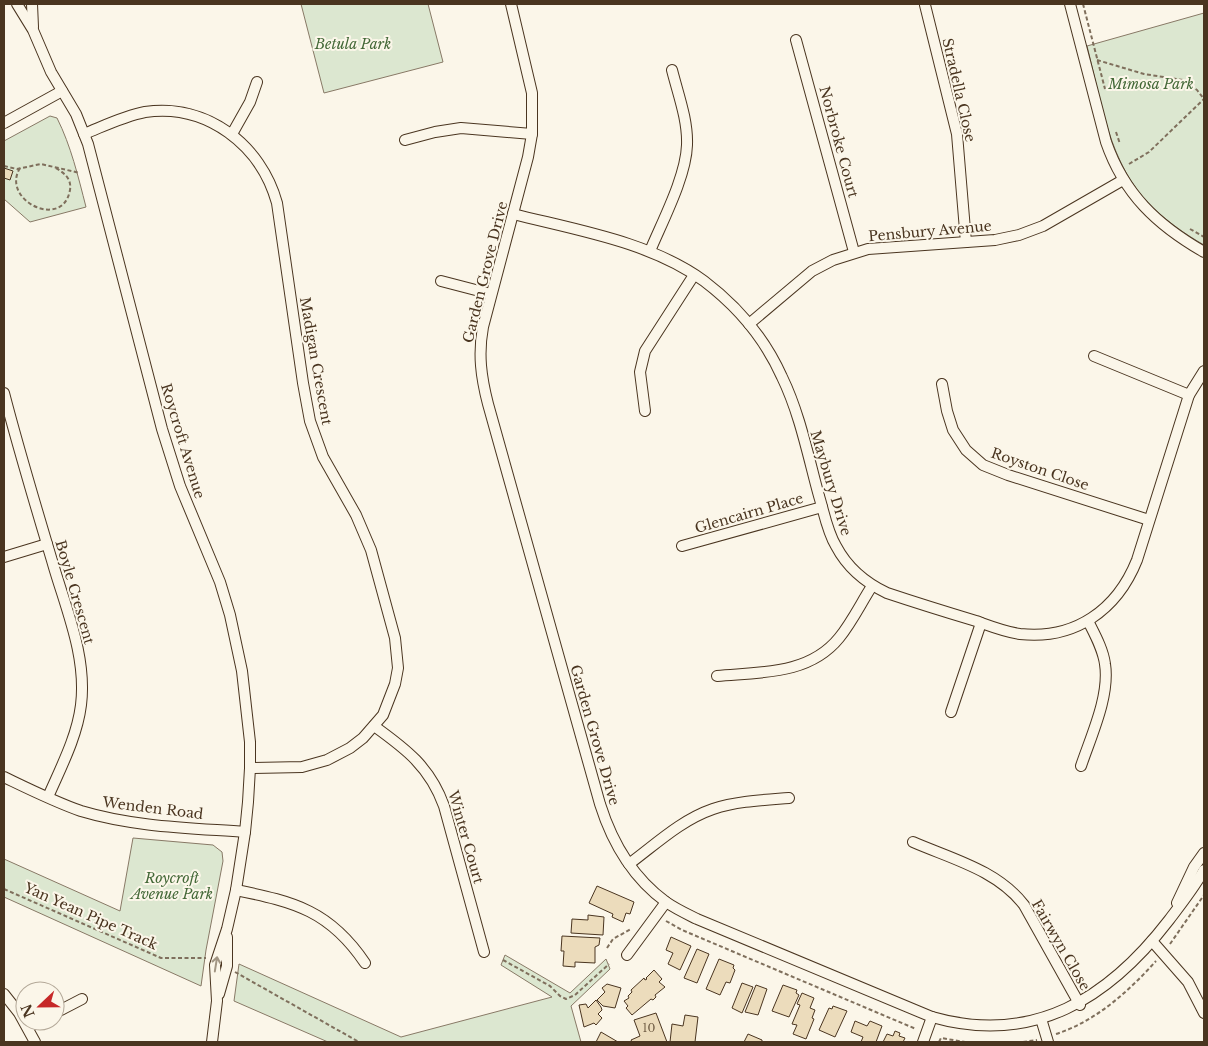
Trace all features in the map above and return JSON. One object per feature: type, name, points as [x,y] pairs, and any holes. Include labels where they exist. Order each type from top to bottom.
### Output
[{"type":"street","name":"Roycroft Avenue","points":[[17,4],[33,30],[42,53],[84,134],[164,438],[180,486],[217,575],[230,615],[242,671],[248,714],[250,768],[245,832],[236,890],[227,929],[216,963],[216,1001],[212,1042]]},
{"type":"street","name":"Roycroft Avenue","points":[[32,4],[33,30]]},
{"type":"street","name":"Garden Grove Drive","points":[[511,4],[531,85],[532,134],[491,294],[481,341],[480,363],[484,386],[600,804],[612,837],[629,864],[650,888],[666,902],[721,930],[936,1018],[974,1027],[992,1029],[1025,1026],[1042,1022],[1080,1005],[1114,981],[1152,941],[1193,889],[1204,870]]},
{"type":"street","points":[[1070,4],[1106,142],[1123,180],[1139,201],[1162,224],[1204,252]]},
{"type":"street","name":"Stradella Close","points":[[925,5],[957,134],[966,242]]},
{"type":"street","name":"Norbroke Court","points":[[796,40],[854,252]]},
{"type":"street","points":[[650,251],[687,156],[687,129],[672,70]]},
{"type":"street","points":[[232,134],[250,102],[257,82]]},
{"type":"street","points":[[4,123],[62,92]]},
{"type":"street","name":"Madigan Crescent","points":[[84,134],[132,115],[163,111],[180,112],[213,122],[232,134],[255,156],[274,190],[310,421],[323,457],[364,532],[393,629],[398,668],[395,684],[386,709],[374,726],[350,748],[321,762],[302,767],[250,768]]},
{"type":"street","points":[[405,140],[435,132],[461,128],[532,134]]},
{"type":"street","name":"Pensbury Avenue","points":[[749,324],[822,265],[854,252],[882,247],[1007,238],[1030,231],[1056,219],[1123,180]]},
{"type":"street","name":"Maybury Drive","points":[[513,214],[650,251],[694,275],[733,307],[749,324],[774,360],[790,395],[831,536],[843,558],[856,573],[872,586],[888,594],[1017,634],[1057,633],[1088,621],[1109,605],[1131,575],[1189,395],[1204,370]]},
{"type":"street","points":[[645,411],[640,372],[645,351],[694,275]]},
{"type":"street","points":[[441,281],[491,294]]},
{"type":"street","points":[[1094,356],[1189,395]]},
{"type":"street","name":"Royston Close","points":[[942,384],[953,430],[966,450],[982,465],[1149,520]]},
{"type":"street","name":"Boyle Crescent","points":[[4,393],[79,658],[82,693],[75,731],[48,797]]},
{"type":"street","name":"Glencairn Place","points":[[682,546],[822,507]]},
{"type":"street","points":[[4,557],[47,544]]},
{"type":"street","points":[[717,676],[778,671],[802,665],[812,660],[823,653],[839,638],[872,586]]},
{"type":"street","points":[[1081,766],[1101,704],[1106,678],[1103,654],[1088,621]]},
{"type":"street","points":[[951,712],[981,623]]},
{"type":"street","name":"Winter Court","points":[[374,726],[419,761],[436,786],[444,806],[484,952]]},
{"type":"street","name":"Wenden Road","points":[[4,777],[81,810],[111,818],[245,832]]},
{"type":"street","points":[[629,864],[675,830],[701,814],[728,805],[789,798]]},
{"type":"street","name":"Fairwyn Close","points":[[913,842],[992,876],[1016,895],[1024,905],[1080,1005]]},
{"type":"street","name":"Garden Grove Drive","points":[[1170,918],[1194,867],[1204,852]]},
{"type":"street","points":[[236,890],[281,900],[309,910],[346,938],[365,964]]},
{"type":"street","points":[[628,955],[666,902]]},
{"type":"street","name":"Roycroft Avenue","points":[[216,1001],[227,968],[227,929]]},
{"type":"street","points":[[1152,941],[1188,982],[1204,1013]]},
{"type":"street","points":[[4,994],[15,1009]]},
{"type":"street","points":[[65,1008],[82,999]]},
{"type":"street","points":[[923,1042],[936,1018]]},
{"type":"street","points":[[928,1042],[936,1018]]},
{"type":"street","points":[[1042,1022],[1048,1042]]},
{"type":"path","points":[[1083,4],[1105,92]]},
{"type":"path","points":[[1097,60],[1144,74],[1183,80],[1197,90],[1204,99],[1150,152],[1128,164]]},
{"type":"path","points":[[1114,127],[1122,150]]},
{"type":"path","points":[[1126,160],[1132,170]]},
{"type":"path","points":[[4,166],[20,168],[34,164],[80,173]]},
{"type":"path","points":[[20,168],[14,182],[21,198],[32,207],[52,209],[59,208],[65,203],[71,186],[68,177],[54,167]]},
{"type":"path","points":[[1189,228],[1204,238]]},
{"type":"path","name":"Yan Yean Pipe Track","points":[[4,889],[161,958],[206,958],[216,963]]},
{"type":"path","points":[[657,914],[682,930],[916,1028],[913,1035]]},
{"type":"path","points":[[607,948],[614,939],[632,929]]},
{"type":"path","points":[[503,960],[550,986],[566,999],[575,995],[608,964]]},
{"type":"path","points":[[227,968],[359,1042]]},
{"type":"path","points":[[940,1042],[941,1038],[965,1042]]},
{"type":"green space","name":"Betula Park","points":[[301,4],[428,4],[443,62],[324,93]]},
{"type":"green space","name":"Mimosa Park","points":[[1204,13],[1204,245],[1164,218],[1152,207],[1137,190],[1126,172],[1116,152],[1102,110],[1087,46]]},
{"type":"green space","points":[[50,116],[57,118],[66,139],[86,207],[30,222],[4,199],[4,141]]},
{"type":"green space","name":"Roycroft Avenue Park","points":[[133,838],[213,845],[222,852],[223,861],[201,986],[4,897],[4,859],[120,911]]},
{"type":"green space","points":[[505,955],[570,993],[606,959],[610,969],[571,1006],[581,1042],[328,1042],[234,1001],[239,964],[401,1037],[552,997],[501,965]]},
{"type":"building","points":[[4,168],[13,171],[10,180],[4,178]]},
{"type":"building","points":[[597,886],[634,902],[630,914],[626,913],[623,922],[612,917],[613,914],[589,903]]},
{"type":"building","points":[[588,915],[604,917],[603,935],[571,933],[572,919],[588,920]]},
{"type":"building","points":[[562,936],[600,938],[599,945],[595,947],[595,963],[575,962],[575,967],[563,966]]},
{"type":"building","points":[[671,937],[691,946],[680,970],[668,964],[673,953],[666,950]]},
{"type":"building","points":[[697,949],[709,954],[697,983],[684,978]]},
{"type":"building","points":[[719,959],[734,965],[733,968],[735,970],[730,983],[726,982],[720,995],[706,989]]},
{"type":"building","points":[[654,970],[662,979],[659,982],[665,987],[655,995],[656,997],[653,1000],[651,999],[632,1015],[626,1008],[628,1006],[624,1001],[629,998],[631,990],[644,978],[645,980],[647,979]]},
{"type":"building","points":[[742,983],[753,987],[742,1013],[732,1008]]},
{"type":"building","points":[[607,984],[621,988],[615,1008],[603,1006],[597,1000],[605,992],[602,988]]},
{"type":"building","points":[[756,985],[767,989],[758,1015],[745,1012]]},
{"type":"building","points":[[783,985],[797,990],[796,993],[799,995],[789,1017],[772,1011]]},
{"type":"building","points":[[802,993],[814,998],[810,1008],[815,1010],[812,1018],[814,1019],[806,1039],[793,1034],[797,1025],[792,1024],[800,1005],[797,1004]]},
{"type":"building","points":[[596,1000],[602,1010],[598,1014],[602,1018],[596,1025],[594,1023],[584,1027],[579,1005],[586,1004],[588,1008]]},
{"type":"building","points":[[833,1006],[847,1011],[835,1037],[819,1030],[829,1008],[832,1009]]},
{"type":"building","points":[[656,1013],[667,1042],[632,1042],[631,1040],[640,1036],[634,1020]]},
{"type":"building","points":[[685,1015],[698,1017],[695,1042],[670,1042],[672,1024],[683,1026]]},
{"type":"building","points":[[855,1021],[867,1026],[870,1021],[882,1026],[876,1042],[861,1042],[863,1037],[851,1032]]},
{"type":"building","points":[[895,1031],[900,1033],[899,1036],[905,1038],[903,1042],[883,1042],[887,1034],[893,1036]]},
{"type":"building","points":[[601,1032],[618,1042],[596,1042]]},
{"type":"building","points":[[748,1034],[762,1040],[762,1042],[744,1042]]}]
